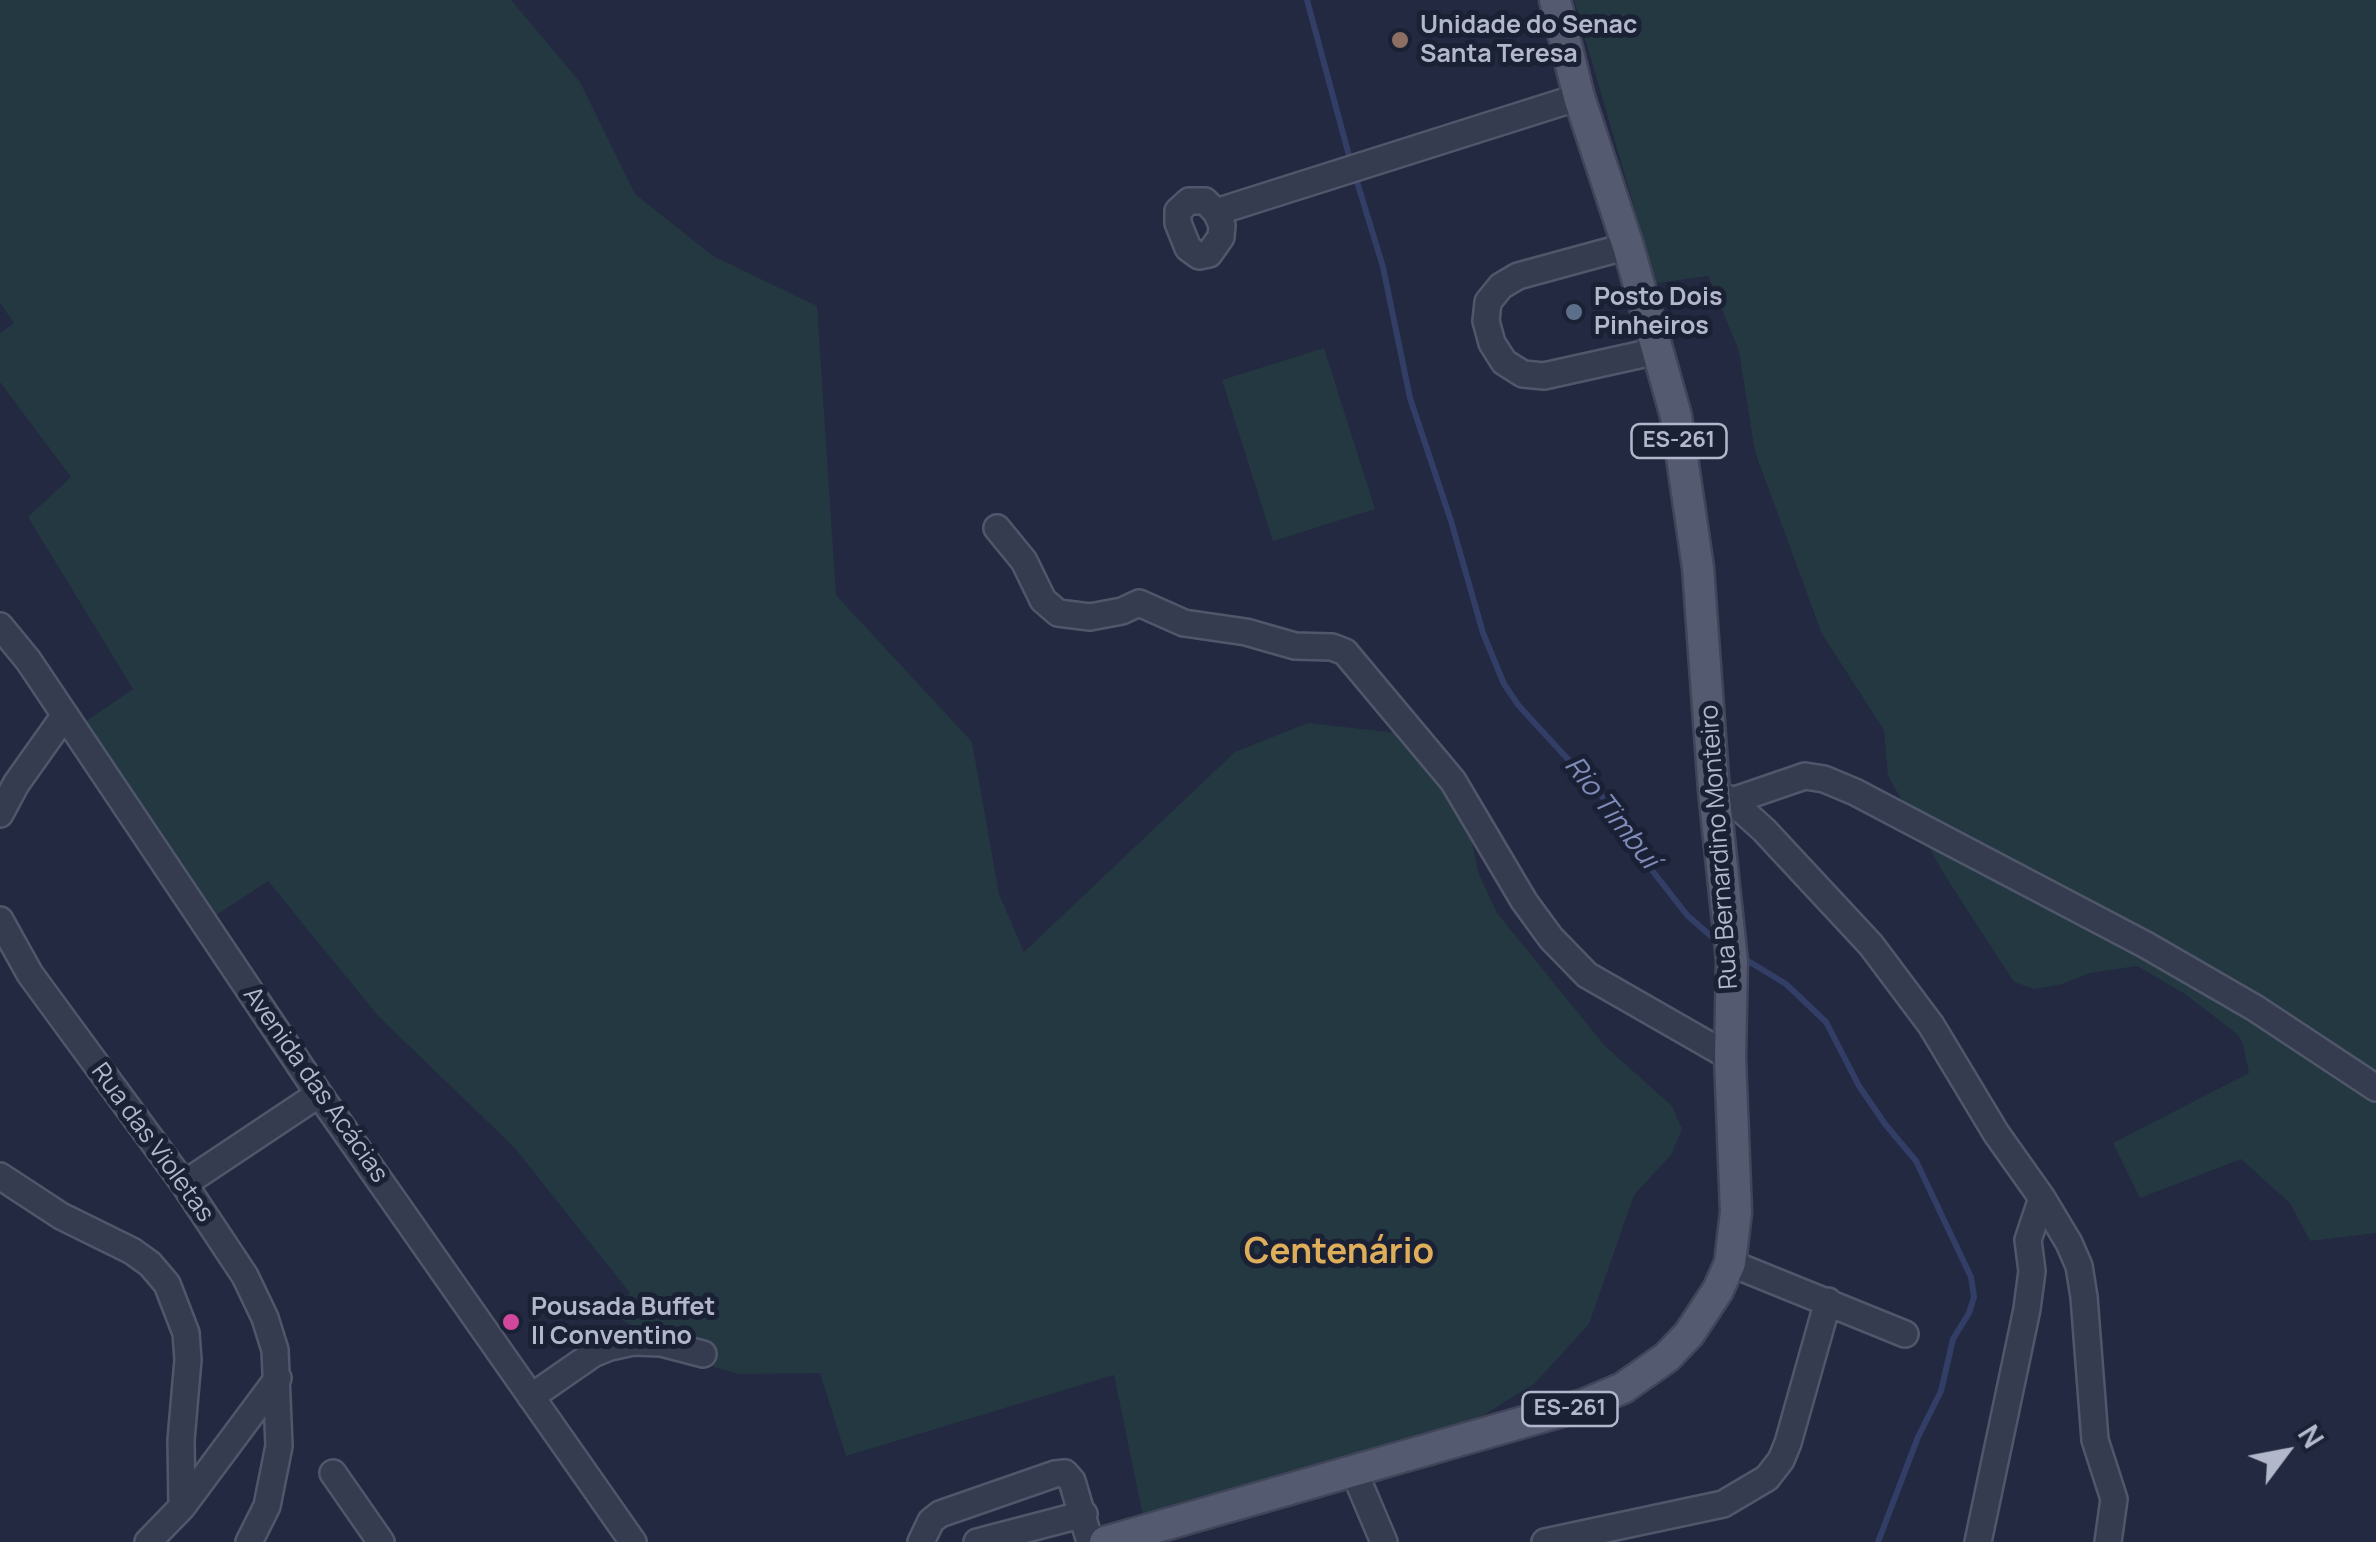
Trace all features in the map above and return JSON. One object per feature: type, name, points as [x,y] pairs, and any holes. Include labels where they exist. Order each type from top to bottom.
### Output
[{"type":"main road","name":"Rua Bernardino Monteiro","points":[[1353,1469],[1583,1405],[1623,1388],[1668,1357],[1689,1334],[1718,1290],[1730,1263],[1736,1212],[1730,1057],[1732,961],[1723,796],[1698,568],[1676,416],[1628,246],[1580,97],[1555,0]]},
{"type":"main road","name":"ES-261","points":[[1105,1542],[1353,1469]]},
{"type":"street","points":[[1216,212],[1580,97]]},
{"type":"street","points":[[1628,246],[1518,276],[1501,286],[1488,302],[1486,321],[1492,344],[1504,362],[1522,374],[1544,376],[1657,351]]},
{"type":"street","points":[[998,528],[1031,573],[1044,600],[1058,614],[1090,617],[1144,604],[1184,624],[1246,632],[1295,646],[1332,646],[1345,652],[1453,781],[1524,902],[1551,938],[1587,974],[1730,1057]]},
{"type":"street","name":"Avenida das Acácias","points":[[0,626],[65,715],[319,1094],[633,1542]]},
{"type":"street","points":[[0,814],[16,784],[65,715]]},
{"type":"street","points":[[1723,796],[1805,776],[1855,792],[2193,972],[2376,1088]]},
{"type":"street","points":[[1723,796],[1764,830],[1870,945],[1931,1025],[1996,1133],[2042,1198],[2078,1266],[2084,1297],[2092,1426],[2114,1499],[2108,1542]]},
{"type":"street","name":"Rua das Violetas","points":[[0,920],[30,974],[184,1184],[245,1276],[265,1318],[275,1350],[280,1446],[267,1506],[249,1542]]},
{"type":"street","points":[[184,1184],[319,1094]]},
{"type":"street","points":[[0,1176],[61,1216],[132,1251],[167,1284],[186,1333],[182,1507]]},
{"type":"street","points":[[1978,1542],[2020,1350],[2032,1271],[2028,1240],[2042,1198]]},
{"type":"street","points":[[1730,1263],[1906,1334]]},
{"type":"street","points":[[1545,1542],[1723,1504],[1767,1478],[1782,1460],[1788,1443],[1828,1302]]},
{"type":"street","points":[[532,1397],[593,1354],[610,1347],[633,1342],[662,1343],[703,1354]]},
{"type":"street","points":[[148,1542],[182,1507],[278,1378]]},
{"type":"street","points":[[1353,1469],[1384,1542]]},
{"type":"street","points":[[333,1473],[381,1542]]},
{"type":"street","points":[[921,1542],[931,1521],[940,1514],[1065,1473],[1072,1480],[1090,1542]]},
{"type":"street","points":[[981,1498],[975,1542],[1084,1514]]},
{"type":"shaded area","points":[[0,0],[511,0],[580,82],[635,194],[713,256],[817,306],[836,595],[972,742],[999,894],[1024,952],[1235,752],[1308,723],[1398,733],[1485,827],[1472,842],[1478,872],[1497,913],[1605,1046],[1672,1106],[1682,1129],[1671,1155],[1634,1195],[1589,1324],[1535,1383],[1447,1438],[1144,1521],[1114,1375],[846,1456],[820,1373],[739,1374],[681,1358],[610,1312],[630,1293],[514,1147],[379,1017],[268,881],[212,918],[82,724],[133,689],[28,517],[71,477],[0,382],[0,333],[14,323],[0,303]]},
{"type":"shaded area","points":[[1574,0],[2376,0],[2376,1233],[2310,1241],[2290,1203],[2241,1159],[2140,1198],[2113,1143],[2249,1073],[2243,1044],[2237,1034],[2185,994],[2137,966],[2090,973],[2034,989],[2014,982],[1944,874],[1888,776],[1884,730],[1822,634],[1755,452],[1739,351],[1708,276],[1656,283]]},
{"type":"shaded area","points":[[1324,348],[1375,509],[1273,541],[1222,380]]},
{"type":"waterway","name":"Rio Timbuí","points":[[1307,0],[1351,163]]},
{"type":"waterway","name":"Rio Timbuí","points":[[1355,175],[1383,267],[1410,398],[1483,633],[1504,684],[1519,706],[1610,805],[1651,869],[1687,915],[1721,945]]},
{"type":"waterway","name":"Rio Timbuí","points":[[1740,956],[1786,984],[1826,1022],[1859,1086],[1916,1161],[1971,1277],[1974,1297],[1969,1313],[1953,1339],[1941,1391],[1918,1437],[1878,1542]]},
{"type":"place","name":"Unidade do Senac Santa Teresa","points":[[1400,40]]},
{"type":"place","name":"Posto Dois Pinheiros","points":[[1574,312]]},
{"type":"place","name":"Pousada Buffet Il Conventino","points":[[511,1322]]},
{"type":"district","name":"Centenário","points":[[1339,1253]]}]
